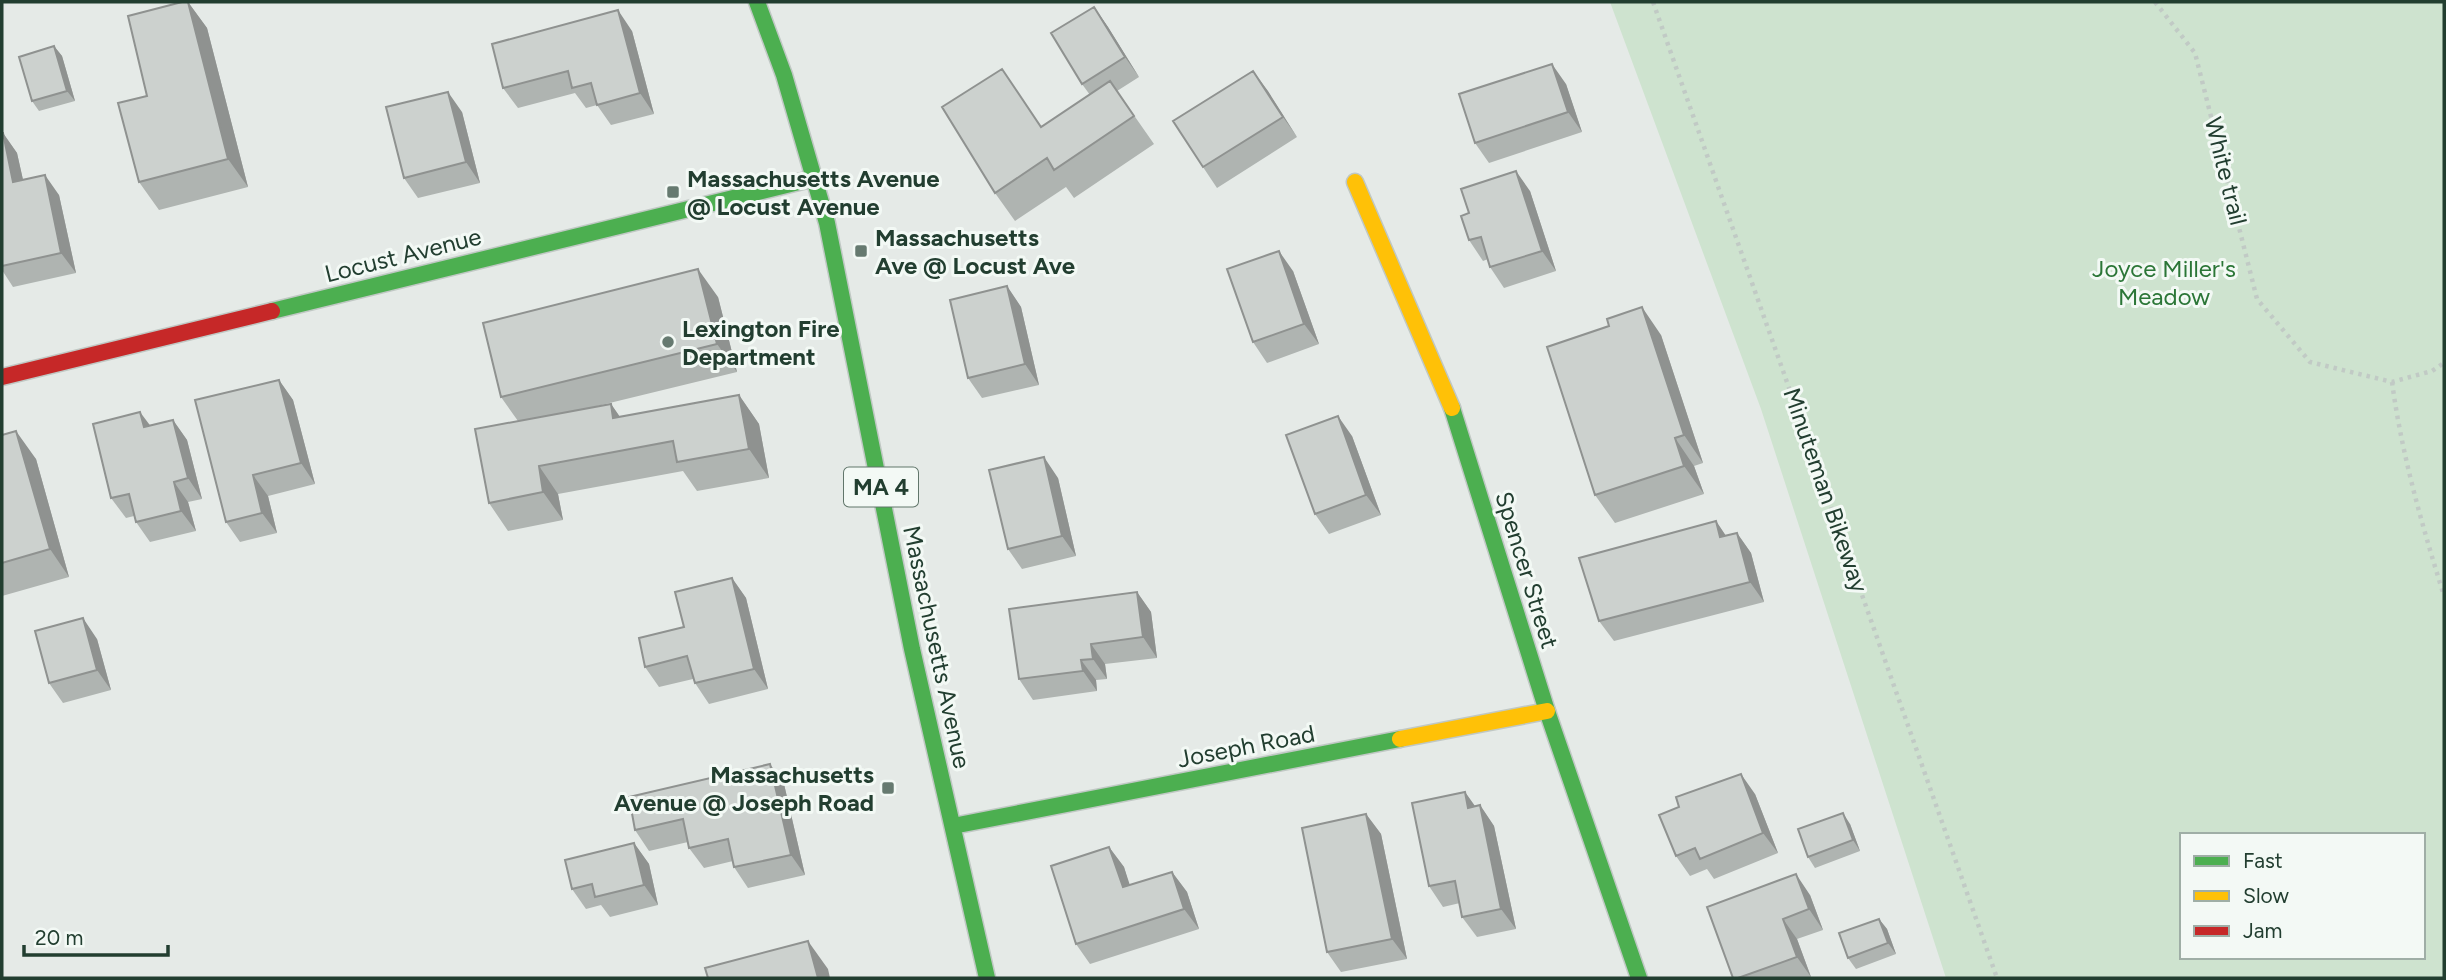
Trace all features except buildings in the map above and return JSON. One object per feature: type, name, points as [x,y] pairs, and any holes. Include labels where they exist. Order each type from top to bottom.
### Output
[{"type":"street","name":"Massachusetts Avenue","points":[[757,2],[787,75],[840,268],[902,602],[987,978]]},
{"type":"street","name":"Locust Avenue","points":[[2,376],[815,178]]},
{"type":"street","name":"Spencer Street","points":[[1355,182],[1458,423],[1547,711],[1639,978]]},
{"type":"street","name":"Joseph Road","points":[[953,826],[1547,711]]},
{"type":"path","name":"Minuteman Bikeway","points":[[1653,2],[1997,978]]},
{"type":"path","name":"White trail","points":[[2155,2],[2195,53],[2257,299],[2310,362],[2392,382],[2432,371],[2444,363]]},
{"type":"path","points":[[2392,382],[2400,440],[2414,499],[2444,596]]},
{"type":"green space","name":"Joyce Miller's Meadow","points":[[1610,2],[2444,2],[2444,978],[1946,978],[1761,409]]},
{"type":"traffic: fast","points":[[757,2],[784,75],[827,223],[912,649],[987,978]]},
{"type":"traffic: fast","points":[[272,311],[815,178]]},
{"type":"traffic: fast","points":[[1452,408],[1547,711],[1639,978]]},
{"type":"traffic: fast","points":[[953,826],[1400,739]]},
{"type":"traffic: slow","points":[[1355,182],[1452,408]]},
{"type":"traffic: slow","points":[[1400,739],[1547,711]]},
{"type":"traffic: jam","points":[[2,377],[272,311]]},
{"type":"place","name":"Massachusetts Avenue @ Locust Avenue","points":[[673,192]]},
{"type":"place","name":"Massachusetts Ave @ Locust Ave","points":[[861,251]]},
{"type":"place","name":"Lexington Fire Department","points":[[668,342]]},
{"type":"place","name":"Massachusetts Avenue @ Joseph Road","points":[[888,788]]}]
